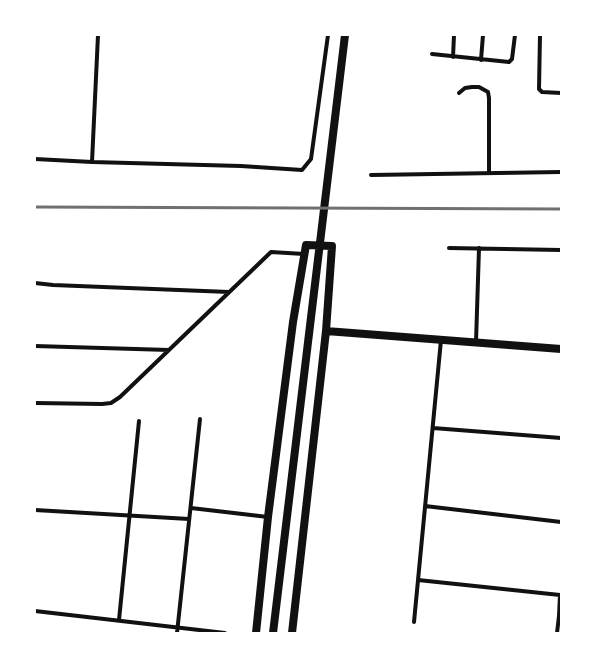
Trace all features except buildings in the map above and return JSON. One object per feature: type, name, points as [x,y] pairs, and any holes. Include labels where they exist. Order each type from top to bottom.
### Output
[{"type":"main road","points":[[272,633],[345,35]]},
{"type":"main road","points":[[256,633],[268,517],[293,322],[304,254],[306,245],[332,246],[326,331],[292,633]]},
{"type":"main road","points":[[326,331],[561,349]]},
{"type":"street","points":[[92,162],[98,35]]},
{"type":"street","points":[[35,159],[241,166],[302,170],[311,159],[328,35]]},
{"type":"street","points":[[453,57],[454,35]]},
{"type":"street","points":[[481,60],[483,35]]},
{"type":"street","points":[[432,54],[510,62],[512,59],[515,35]]},
{"type":"street","points":[[540,35],[539,89],[542,92],[561,93]]},
{"type":"street","points":[[459,93],[465,88],[472,87],[479,87],[488,92],[489,173]]},
{"type":"street","points":[[371,175],[561,172]]},
{"type":"street","points":[[449,248],[561,250]]},
{"type":"street","points":[[476,343],[479,248]]},
{"type":"street","points":[[35,403],[111,403],[271,252],[304,254]]},
{"type":"street","points":[[35,283],[229,292]]},
{"type":"street","points":[[414,622],[441,340]]},
{"type":"street","points":[[35,346],[168,350]]},
{"type":"street","points":[[177,633],[200,419]]},
{"type":"street","points":[[119,620],[131,516],[139,420]]},
{"type":"street","points":[[433,428],[561,438]]},
{"type":"street","points":[[425,506],[561,522]]},
{"type":"street","points":[[191,508],[268,517]]},
{"type":"street","points":[[35,510],[189,519]]},
{"type":"street","points":[[418,580],[560,595]]},
{"type":"street","points":[[557,633],[560,616],[561,589]]},
{"type":"street","points":[[35,611],[178,626],[225,633]]},
{"type":"railway","points":[[35,207],[561,209]]}]
